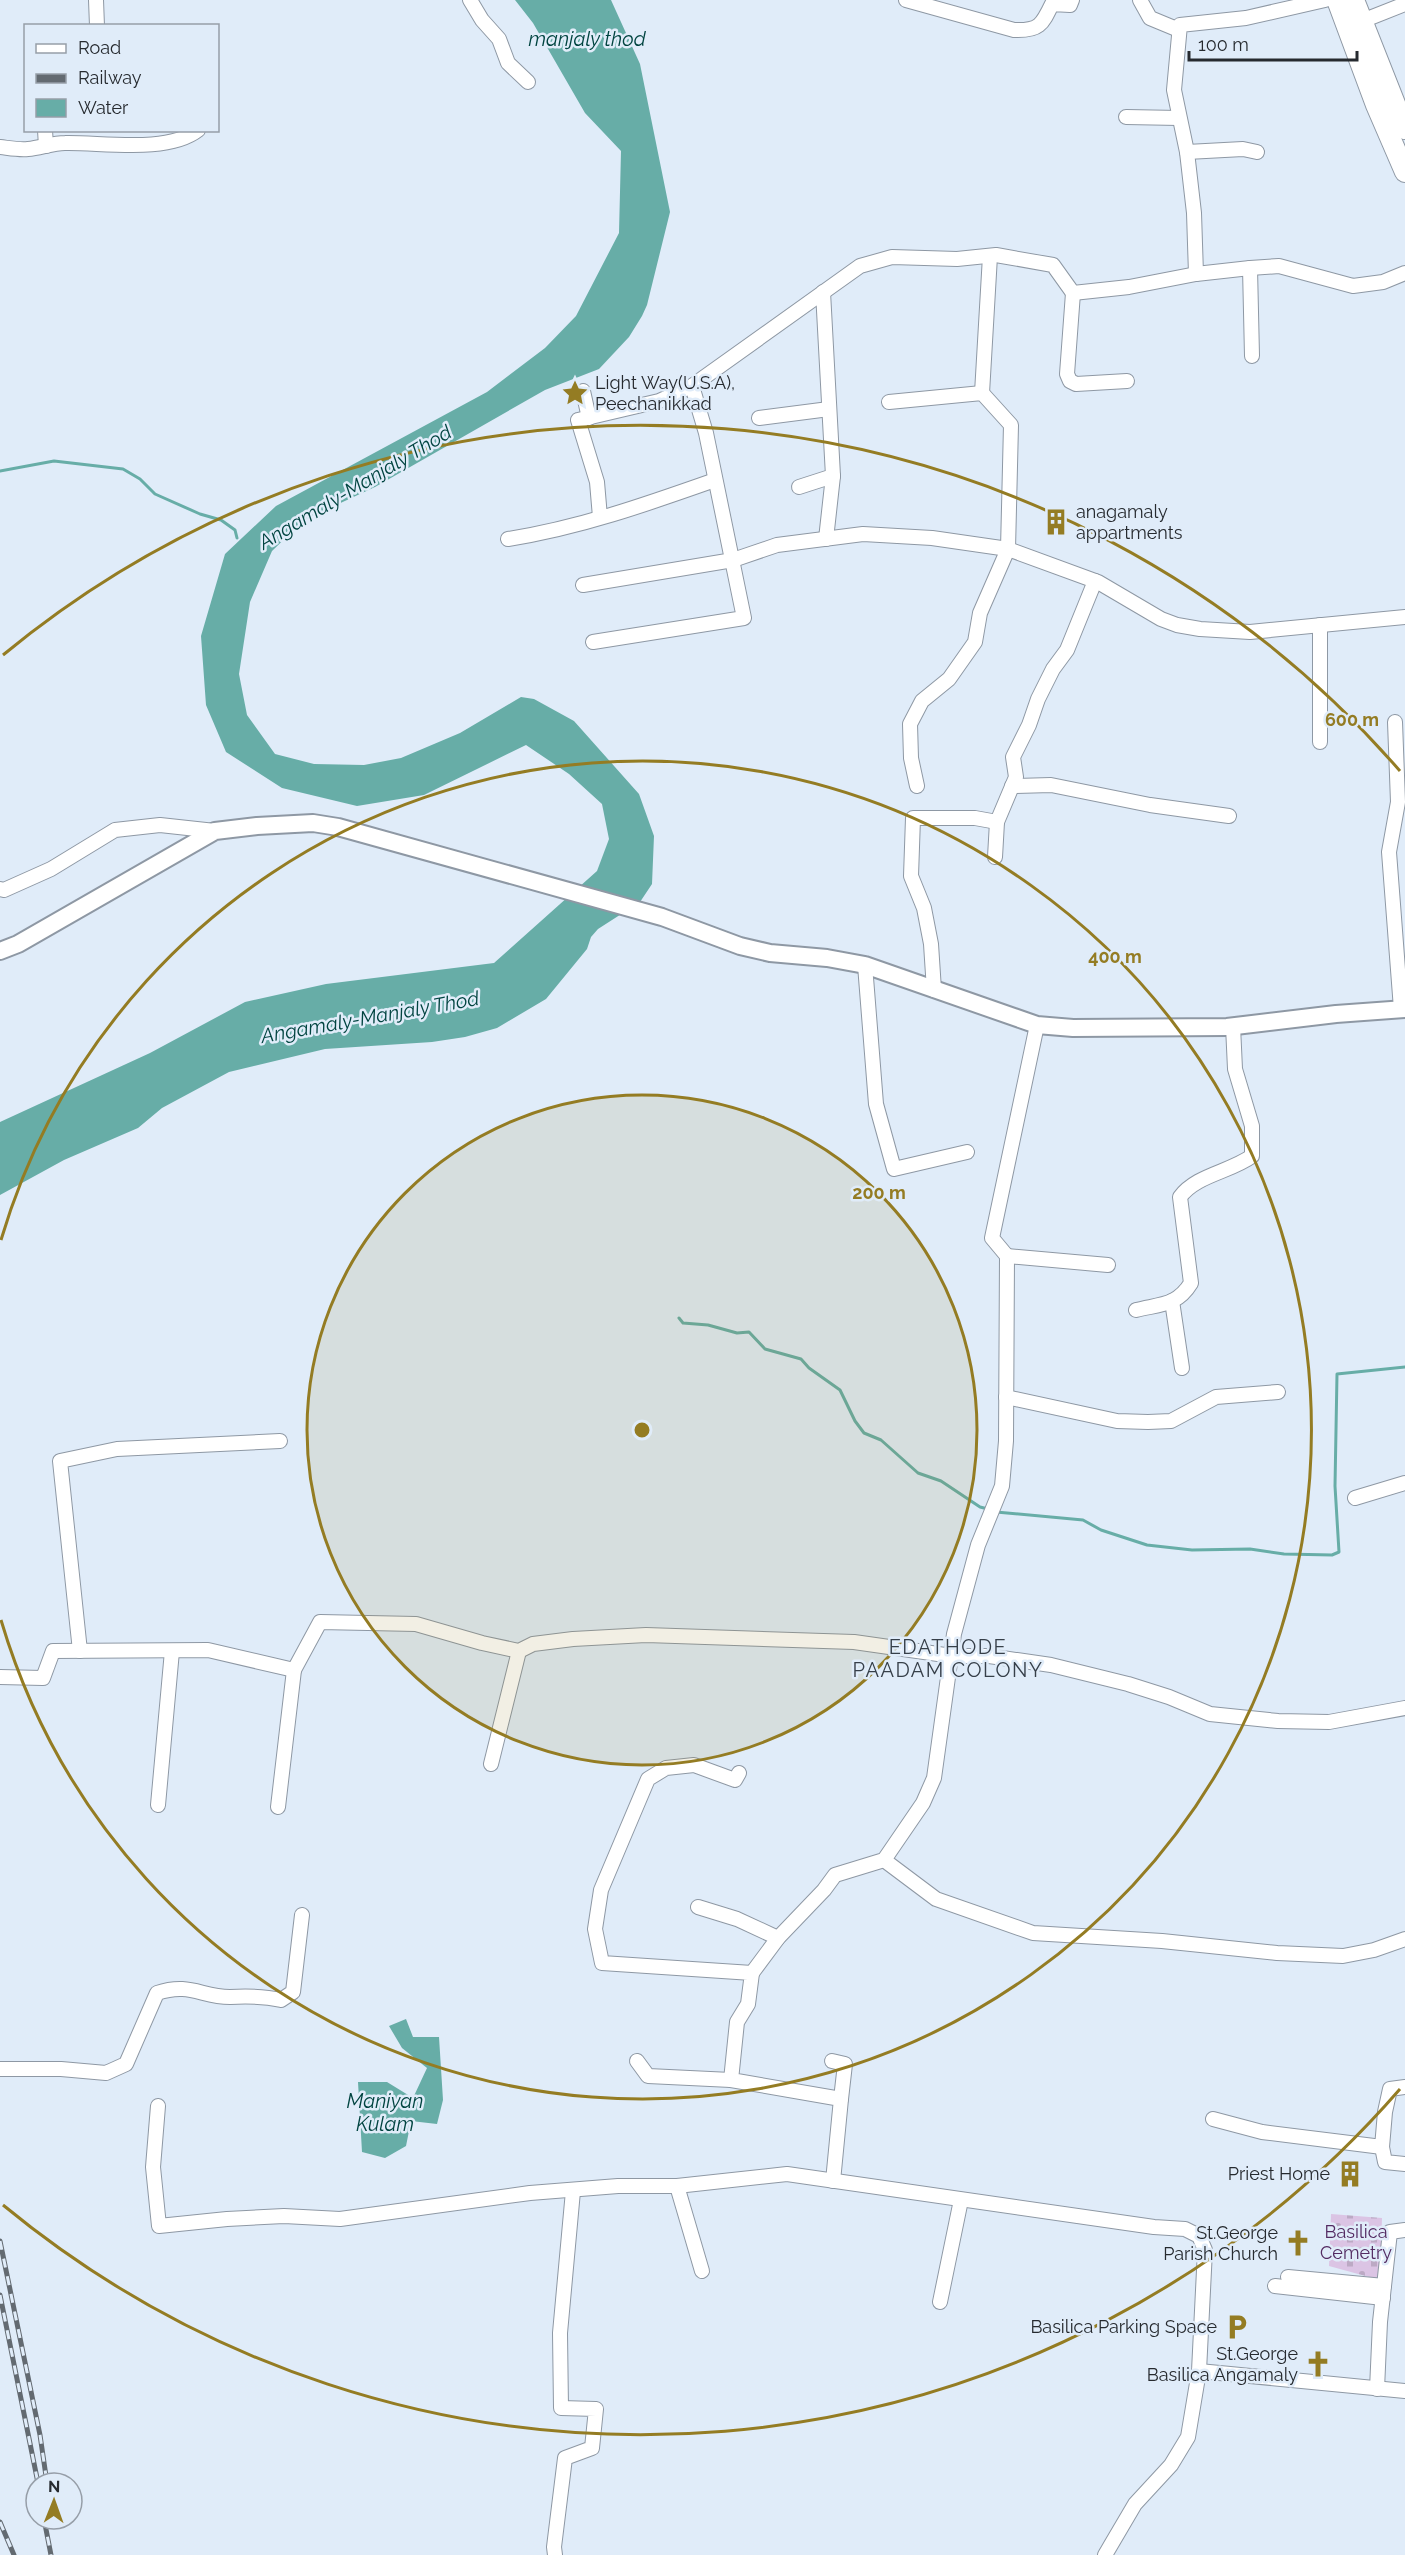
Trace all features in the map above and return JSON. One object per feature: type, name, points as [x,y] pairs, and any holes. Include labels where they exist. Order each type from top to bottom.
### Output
[{"type":"highway","points":[[1337,0],[1376,105],[1405,172]]},
{"type":"highway","points":[[1354,0],[1405,129]]},
{"type":"main road","points":[[0,951],[18,944],[215,831],[313,823],[338,827],[663,917],[740,946],[770,953],[827,958],[865,965],[1037,1025],[1151,1029],[1233,1026],[1403,1009]]},
{"type":"street","points":[[96,0],[97,24]]},
{"type":"street","points":[[470,0],[482,20],[499,39],[508,63],[528,82]]},
{"type":"street","points":[[906,0],[1014,30],[1030,30],[1043,23],[1052,4],[1070,5],[1072,0]]},
{"type":"street","points":[[1140,0],[1150,18],[1179,30]]},
{"type":"street","points":[[1196,274],[1194,213],[1187,152],[1174,90],[1180,25],[1246,18],[1325,0]]},
{"type":"street","points":[[1362,21],[1405,4]]},
{"type":"street","points":[[1126,117],[1179,118]]},
{"type":"street","points":[[45,132],[46,146]]},
{"type":"street","points":[[0,147],[27,149],[64,143],[109,146],[150,145],[190,136],[195,132]]},
{"type":"street","points":[[1187,152],[1243,149],[1257,152]]},
{"type":"street","points":[[917,786],[911,758],[910,724],[922,701],[949,679],[975,642],[980,613],[1008,549],[1011,425],[982,393],[990,256]]},
{"type":"street","points":[[600,517],[597,482],[578,420],[659,401],[692,386],[860,266],[892,257],[957,259],[990,256],[1053,265],[1073,293],[1067,374],[1070,381],[1076,384],[1127,381]]},
{"type":"street","points":[[1073,293],[1129,287],[1196,274],[1279,266],[1353,286],[1383,282],[1405,273]]},
{"type":"street","points":[[1250,268],[1252,356]]},
{"type":"street","points":[[823,292],[833,476],[826,538]]},
{"type":"street","points":[[593,642],[742,620],[743,609],[734,560],[706,432],[692,386]]},
{"type":"street","points":[[584,391],[589,418]]},
{"type":"street","points":[[889,402],[982,393]]},
{"type":"street","points":[[759,418],[830,409]]},
{"type":"street","points":[[799,487],[833,476]]},
{"type":"street","points":[[508,538],[542,533],[633,509],[715,480]]},
{"type":"street","points":[[583,585],[734,560],[777,545],[863,534],[932,538],[1008,549],[1095,581],[1161,619],[1189,627],[1250,632],[1405,617]]},
{"type":"street","points":[[995,857],[997,822],[1016,777],[1013,757],[1053,669],[1067,650],[1095,581]]},
{"type":"street","points":[[1320,625],[1320,742]]},
{"type":"street","points":[[1395,722],[1398,802],[1389,852],[1403,1009]]},
{"type":"street","points":[[1012,786],[1051,785],[1150,805],[1229,816]]},
{"type":"street","points":[[934,990],[931,944],[924,908],[911,876],[914,818],[975,818],[997,822]]},
{"type":"street","points":[[0,890],[51,869],[115,831],[160,825],[215,831]]},
{"type":"street","points":[[865,965],[876,1104],[894,1169],[967,1152]]},
{"type":"street","points":[[731,2080],[736,2022],[748,2004],[752,1973],[778,1938],[824,1890],[834,1875],[885,1860],[923,1803],[934,1778],[954,1634],[978,1545],[1002,1486],[1005,1456],[1006,1256],[992,1238],[1037,1025]]},
{"type":"street","points":[[1136,1310],[1173,1301],[1183,1296],[1191,1283],[1180,1197],[1188,1185],[1240,1165],[1252,1156],[1252,1126],[1235,1069],[1233,1026]]},
{"type":"street","points":[[1006,1256],[1108,1265]]},
{"type":"street","points":[[1173,1301],[1182,1368]]},
{"type":"street","points":[[1006,1397],[1117,1421],[1148,1422],[1171,1420],[1216,1397],[1278,1392]]},
{"type":"street","points":[[80,1652],[60,1461],[117,1449],[280,1441]]},
{"type":"street","points":[[1355,1498],[1405,1482]]},
{"type":"street","points":[[278,1807],[294,1670],[320,1622],[416,1624],[519,1651],[533,1644],[635,1635],[854,1642],[952,1656],[989,1656],[1069,1670],[1148,1690],[1210,1714],[1329,1722],[1405,1708]]},
{"type":"street","points":[[0,1677],[43,1678],[53,1651],[208,1650],[294,1670]]},
{"type":"street","points":[[158,1805],[172,1651]]},
{"type":"street","points":[[491,1764],[519,1651]]},
{"type":"street","points":[[739,1773],[735,1780],[694,1765],[666,1768],[648,1779],[601,1890],[595,1929],[602,1963],[752,1973]]},
{"type":"street","points":[[885,1860],[936,1899],[1033,1933],[1162,1941],[1277,1953],[1343,1956],[1374,1950],[1405,1939]]},
{"type":"street","points":[[698,1907],[737,1919],[778,1938]]},
{"type":"street","points":[[0,2068],[61,2069],[106,2073],[126,2064],[157,1993],[174,1988],[229,1997],[244,1995],[281,2000],[293,1992],[302,1915]]},
{"type":"street","points":[[637,2061],[648,2076],[731,2080],[841,2099]]},
{"type":"street","points":[[832,2061],[845,2064],[833,2181]]},
{"type":"street","points":[[1405,2087],[1390,2090],[1385,2112],[1382,2147],[1384,2162],[1405,2164]]},
{"type":"street","points":[[158,2106],[153,2167],[159,2226],[227,2218],[284,2216],[340,2219],[530,2193],[618,2186],[677,2186],[788,2174],[1155,2227],[1185,2229],[1199,2236],[1205,2250],[1199,2371],[1188,2437],[1171,2465],[1135,2504],[1105,2555]]},
{"type":"street","points":[[1213,2119],[1262,2132],[1382,2147]]},
{"type":"street","points":[[677,2186],[702,2271]]},
{"type":"street","points":[[555,2555],[554,2547],[565,2458],[592,2448],[596,2409],[561,2408],[560,2333],[573,2191]]},
{"type":"street","points":[[940,2302],[961,2200]]},
{"type":"street","points":[[1377,2389],[1390,2232],[1405,2230]]},
{"type":"street","points":[[1288,2277],[1384,2292]]},
{"type":"street","points":[[1275,2286],[1384,2292]]},
{"type":"street","points":[[1199,2371],[1405,2391]]},
{"type":"green space","name":"Basilica Cemetry","points":[[1331,2214],[1382,2218],[1380,2280],[1329,2266]]},
{"type":"water","name":"manjaly thod","points":[[515,0],[611,0],[640,64],[670,212],[647,305],[629,337],[599,369],[545,390],[375,487],[304,520],[272,551],[250,602],[239,674],[247,715],[275,754],[314,764],[364,765],[401,758],[460,733],[521,697],[534,699],[574,721],[639,794],[654,836],[652,884],[640,902],[598,929],[591,937],[587,949],[546,999],[497,1028],[465,1037],[432,1042],[325,1049],[229,1072],[162,1108],[138,1128],[64,1160],[0,1195],[0,1122],[150,1053],[245,1002],[326,984],[494,963],[597,871],[609,839],[602,804],[569,774],[526,745],[424,795],[357,806],[282,788],[226,752],[206,705],[201,636],[225,554],[276,506],[487,392],[545,348],[576,316],[619,233],[621,151],[585,113],[533,23]]},
{"type":"water","name":"Maniyan Kulam","points":[[406,2019],[413,2037],[439,2037],[443,2100],[437,2124],[411,2121],[406,2146],[385,2158],[362,2152],[358,2082],[387,2082],[413,2098],[427,2068],[402,2048],[389,2026]]},
{"type":"waterway","points":[[0,471],[54,461],[123,469],[140,479],[155,494],[200,514],[221,520],[235,530],[237,538]]},
{"type":"waterway","points":[[679,1318],[683,1323],[708,1325],[737,1333],[749,1332],[765,1349],[801,1359],[809,1368],[840,1390],[855,1421],[864,1433],[881,1440],[918,1473],[941,1481],[980,1507],[988,1509]]},
{"type":"waterway","points":[[996,1512],[1083,1520],[1101,1530],[1147,1545],[1192,1550],[1250,1549],[1284,1554],[1332,1555],[1339,1552],[1335,1486],[1337,1374],[1405,1367]]},
{"type":"railway","points":[[0,2241],[45,2471]]},
{"type":"railway","points":[[0,2295],[36,2471]]},
{"type":"railway","points":[[0,2522],[14,2555]]},
{"type":"railway","points":[[46,2531],[51,2555]]},
{"type":"place","name":"Light Way(U.S.A), Peechanikkad","points":[[575,393]]},
{"type":"place","name":"anagamaly appartments","points":[[1056,522]]},
{"type":"place","name":"Priest Home","points":[[1350,2174]]},
{"type":"place","name":"St.George Parish Church","points":[[1298,2243]]},
{"type":"place","name":"Basilica Parking Space","points":[[1237,2327]]},
{"type":"place","name":"St.George Basilica Angamaly","points":[[1318,2364]]},
{"type":"district","name":"EDATHODE PAADAM COLONY","points":[[948,1658]]},
{"type":"water label","name":"Angamaly-Manjaly Thod","points":[[355,487]]},
{"type":"water label","name":"Angamaly-Manjaly Thod","points":[[370,1017]]}]
